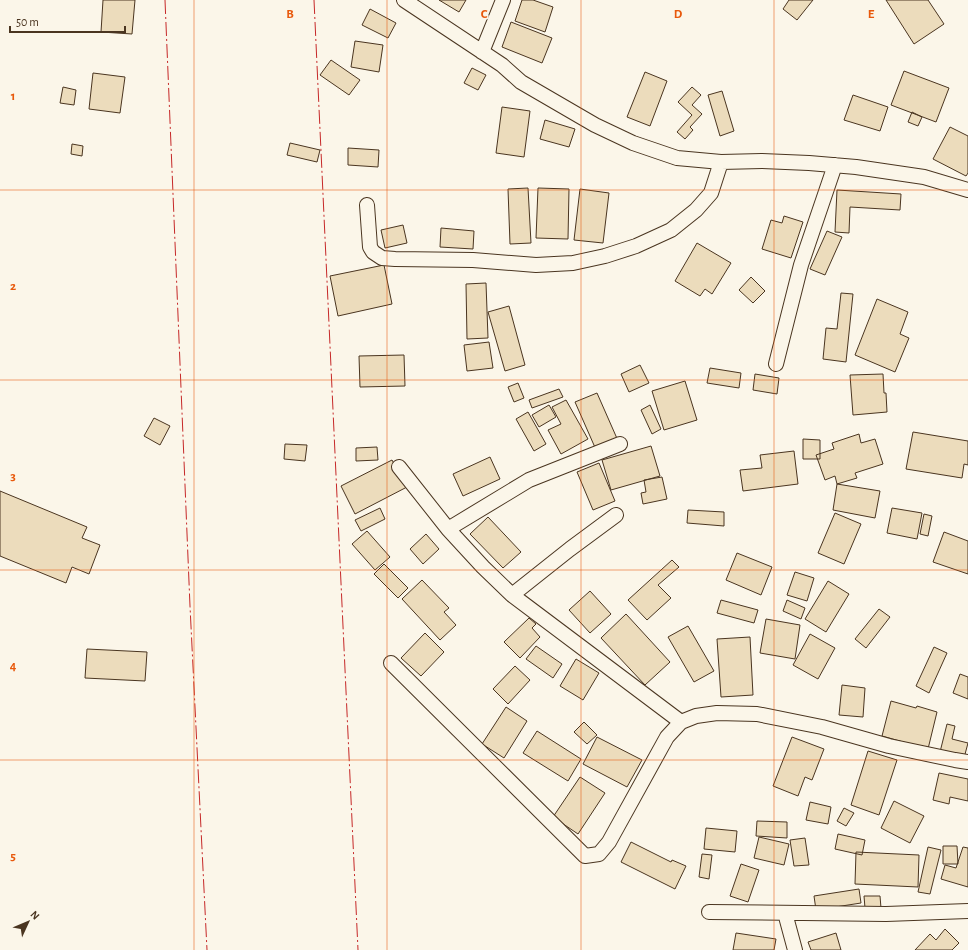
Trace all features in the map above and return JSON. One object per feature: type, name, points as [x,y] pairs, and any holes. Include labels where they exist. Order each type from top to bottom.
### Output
[{"type":"street","points":[[404,0],[502,65],[521,82],[595,125],[633,143],[677,158],[721,162],[762,161],[856,167],[924,177],[968,190]]},
{"type":"street","points":[[482,52],[503,0]]},
{"type":"street","points":[[367,205],[370,247],[373,252],[382,258],[473,260],[536,265],[573,263],[605,256],[636,246],[671,230],[696,210],[711,193],[721,162]]},
{"type":"street","points":[[776,364],[801,265],[835,165]]},
{"type":"street","points":[[448,529],[529,480],[620,444]]},
{"type":"street","points":[[399,467],[448,529],[482,567],[512,595],[681,722]]},
{"type":"street","points":[[512,595],[616,515]]},
{"type":"street","points":[[391,663],[585,856],[599,854],[609,842],[667,737],[681,722],[696,716],[717,713],[758,714],[822,727],[889,746],[968,762]]},
{"type":"street","points":[[709,912],[886,914],[968,912]]},
{"type":"street","points":[[785,913],[795,950]]},
{"type":"building","points":[[103,0],[135,0],[132,34],[101,32]]},
{"type":"building","points":[[439,0],[466,0],[459,12]]},
{"type":"building","points":[[522,0],[533,0],[553,7],[545,32],[515,21]]},
{"type":"building","points":[[789,0],[813,0],[797,20],[783,9]]},
{"type":"building","points":[[886,0],[928,0],[944,24],[914,44]]},
{"type":"building","points":[[370,9],[396,23],[388,38],[362,25]]},
{"type":"building","points":[[511,22],[552,38],[542,63],[502,47]]},
{"type":"building","points":[[355,41],[383,45],[379,72],[351,67]]},
{"type":"building","points":[[331,60],[360,80],[349,95],[320,75]]},
{"type":"building","points":[[472,68],[486,75],[478,90],[464,83]]},
{"type":"building","points":[[904,71],[949,88],[936,122],[891,105]]},
{"type":"building","points":[[645,72],[667,81],[650,126],[627,117]]},
{"type":"building","points":[[93,73],[125,77],[120,113],[89,109]]},
{"type":"building","points":[[63,87],[76,90],[74,105],[60,103]]},
{"type":"building","points":[[692,87],[701,95],[692,105],[702,114],[690,127],[693,130],[685,139],[677,132],[692,115],[678,102]]},
{"type":"building","points":[[722,91],[734,131],[720,136],[708,95]]},
{"type":"building","points":[[853,95],[888,107],[880,131],[844,120]]},
{"type":"building","points":[[502,107],[530,111],[524,157],[496,153]]},
{"type":"building","points":[[912,112],[922,117],[918,126],[908,122]]},
{"type":"building","points":[[545,120],[575,129],[569,147],[540,139]]},
{"type":"building","points":[[950,127],[968,136],[968,173],[966,176],[933,159]]},
{"type":"building","points":[[290,143],[320,150],[317,162],[287,155]]},
{"type":"building","points":[[72,144],[83,146],[82,156],[71,154]]},
{"type":"building","points":[[348,148],[379,150],[378,167],[348,165]]},
{"type":"building","points":[[528,188],[531,243],[510,244],[508,189]]},
{"type":"building","points":[[538,188],[569,189],[568,239],[536,238]]},
{"type":"building","points":[[580,189],[609,193],[603,243],[574,240]]},
{"type":"building","points":[[837,190],[901,194],[900,210],[850,207],[849,233],[835,232]]},
{"type":"building","points":[[784,216],[803,222],[791,258],[762,249],[771,220],[782,223]]},
{"type":"building","points":[[403,225],[407,243],[385,248],[381,230]]},
{"type":"building","points":[[441,228],[474,231],[473,249],[440,247]]},
{"type":"building","points":[[827,231],[842,237],[825,275],[810,269]]},
{"type":"building","points":[[697,243],[731,263],[712,294],[705,289],[700,296],[675,281]]},
{"type":"building","points":[[384,265],[392,304],[338,316],[330,276]]},
{"type":"building","points":[[751,277],[765,291],[753,303],[739,290]]},
{"type":"building","points":[[486,283],[488,338],[467,339],[466,284]]},
{"type":"building","points":[[841,293],[853,294],[846,362],[823,359],[826,328],[837,329]]},
{"type":"building","points":[[877,299],[908,312],[900,334],[909,338],[895,372],[855,355]]},
{"type":"building","points":[[509,306],[525,365],[505,371],[488,312]]},
{"type":"building","points":[[489,342],[493,368],[467,371],[464,345]]},
{"type":"building","points":[[404,355],[405,386],[360,387],[359,356]]},
{"type":"building","points":[[640,365],[649,383],[629,392],[621,374]]},
{"type":"building","points":[[710,368],[741,373],[739,388],[707,383]]},
{"type":"building","points":[[755,374],[779,378],[777,394],[753,390]]},
{"type":"building","points":[[883,374],[887,412],[853,415],[850,375]]},
{"type":"building","points":[[685,381],[697,420],[664,430],[652,391]]},
{"type":"building","points":[[518,383],[524,398],[514,402],[508,387]]},
{"type":"building","points":[[559,389],[563,397],[532,408],[529,400]]},
{"type":"building","points":[[597,393],[619,443],[597,452],[575,402]]},
{"type":"building","points":[[566,400],[588,439],[561,454],[548,430],[561,424],[552,407]]},
{"type":"building","points":[[549,405],[556,417],[539,427],[532,415]]},
{"type":"building","points":[[650,405],[661,429],[652,434],[641,410]]},
{"type":"building","points":[[528,412],[546,444],[534,451],[516,419]]},
{"type":"building","points":[[154,418],[170,426],[160,445],[144,436]]},
{"type":"building","points":[[913,432],[968,441],[968,465],[964,464],[962,478],[906,469]]},
{"type":"building","points":[[859,434],[861,443],[875,439],[883,464],[855,473],[857,478],[837,484],[835,476],[825,480],[816,455],[834,449],[832,443]]},
{"type":"building","points":[[803,439],[820,440],[820,459],[803,459]]},
{"type":"building","points":[[285,444],[307,445],[305,461],[284,459]]},
{"type":"building","points":[[651,446],[660,476],[611,490],[602,460]]},
{"type":"building","points":[[377,447],[378,460],[356,461],[356,448]]},
{"type":"building","points":[[794,451],[798,484],[743,491],[740,470],[762,468],[760,455]]},
{"type":"building","points":[[490,457],[500,479],[463,496],[453,474]]},
{"type":"building","points":[[392,460],[407,487],[355,514],[341,486]]},
{"type":"building","points":[[599,463],[615,501],[593,510],[577,472]]},
{"type":"building","points":[[662,477],[667,499],[643,504],[641,493],[646,492],[644,480]]},
{"type":"building","points":[[837,484],[880,491],[875,518],[833,510]]},
{"type":"building","points":[[0,491],[87,527],[82,538],[100,545],[89,574],[72,567],[66,583],[0,556]]},
{"type":"building","points":[[380,508],[385,519],[361,531],[355,520]]},
{"type":"building","points":[[892,508],[922,513],[917,539],[887,533]]},
{"type":"building","points":[[688,510],[724,512],[724,526],[687,523]]},
{"type":"building","points":[[835,513],[861,524],[844,564],[818,553]]},
{"type":"building","points":[[924,514],[932,516],[928,536],[920,534]]},
{"type":"building","points":[[488,517],[521,552],[503,568],[470,534]]},
{"type":"building","points":[[367,531],[390,557],[375,570],[352,544]]},
{"type":"building","points":[[944,532],[968,541],[968,574],[933,562]]},
{"type":"building","points":[[426,534],[439,549],[423,564],[410,549]]},
{"type":"building","points":[[737,553],[772,567],[761,595],[726,580]]},
{"type":"building","points":[[672,560],[679,567],[658,585],[671,598],[647,620],[628,600]]},
{"type":"building","points":[[384,564],[408,588],[398,598],[374,574]]},
{"type":"building","points":[[795,572],[814,578],[807,601],[787,595]]},
{"type":"building","points":[[422,580],[449,608],[444,612],[456,625],[440,640],[402,599]]},
{"type":"building","points":[[828,581],[849,594],[826,632],[805,619]]},
{"type":"building","points":[[590,591],[611,614],[590,633],[569,610]]},
{"type":"building","points":[[721,600],[758,610],[754,623],[717,613]]},
{"type":"building","points":[[787,600],[805,608],[801,619],[783,611]]},
{"type":"building","points":[[879,609],[890,617],[866,648],[855,639]]},
{"type":"building","points":[[626,614],[670,662],[645,685],[601,638]]},
{"type":"building","points":[[529,618],[536,624],[532,628],[540,637],[520,658],[504,642]]},
{"type":"building","points":[[766,619],[800,625],[795,659],[760,653]]},
{"type":"building","points":[[688,626],[714,671],[694,682],[668,637]]},
{"type":"building","points":[[425,633],[444,652],[421,676],[401,658]]},
{"type":"building","points":[[810,634],[835,648],[818,679],[793,665]]},
{"type":"building","points":[[750,637],[753,695],[721,697],[717,639]]},
{"type":"building","points":[[536,646],[562,664],[553,678],[526,659]]},
{"type":"building","points":[[934,647],[947,653],[929,693],[916,686]]},
{"type":"building","points":[[87,649],[147,652],[145,681],[85,678]]},
{"type":"building","points":[[576,659],[599,673],[583,700],[560,686]]},
{"type":"building","points":[[515,666],[530,680],[508,704],[493,689]]},
{"type":"building","points":[[960,674],[968,677],[968,699],[953,693]]},
{"type":"building","points":[[842,685],[865,688],[863,717],[839,715]]},
{"type":"building","points":[[891,701],[937,712],[928,749],[882,736]]},
{"type":"building","points":[[506,707],[527,721],[504,758],[482,744]]},
{"type":"building","points":[[584,722],[597,735],[587,744],[574,732]]},
{"type":"building","points":[[947,724],[955,726],[952,739],[968,743],[964,758],[940,752]]},
{"type":"building","points":[[537,731],[581,759],[568,781],[523,753]]},
{"type":"building","points":[[597,737],[642,760],[627,787],[583,764]]},
{"type":"building","points":[[792,737],[824,749],[812,780],[805,777],[798,796],[773,786]]},
{"type":"building","points":[[868,751],[897,760],[879,815],[851,805]]},
{"type":"building","points":[[939,773],[968,779],[968,801],[950,797],[949,804],[933,800]]},
{"type":"building","points":[[580,777],[605,793],[578,834],[553,817]]},
{"type":"building","points":[[894,801],[924,816],[910,843],[881,828]]},
{"type":"building","points":[[810,802],[831,807],[828,824],[806,820]]},
{"type":"building","points":[[844,808],[854,813],[846,826],[837,821]]},
{"type":"building","points":[[757,821],[787,822],[787,838],[756,836]]},
{"type":"building","points":[[706,828],[737,831],[735,852],[704,849]]},
{"type":"building","points":[[838,834],[865,840],[862,855],[835,849]]},
{"type":"building","points":[[759,837],[789,844],[784,865],[754,858]]},
{"type":"building","points":[[805,838],[809,865],[794,866],[790,840]]},
{"type":"building","points":[[631,842],[671,862],[672,860],[686,866],[675,889],[621,862]]},
{"type":"building","points":[[943,846],[957,846],[958,864],[943,864]]},
{"type":"building","points":[[928,847],[941,850],[930,894],[918,892]]},
{"type":"building","points":[[963,847],[968,848],[968,887],[941,879],[945,865],[956,868]]},
{"type":"building","points":[[856,852],[919,855],[918,887],[855,884]]},
{"type":"building","points":[[702,854],[712,855],[709,879],[699,877]]},
{"type":"building","points":[[741,864],[759,870],[748,902],[730,896]]},
{"type":"building","points":[[859,889],[861,903],[816,910],[814,896]]},
{"type":"building","points":[[864,896],[880,896],[881,908],[865,908]]},
{"type":"building","points":[[945,929],[959,943],[952,950],[915,950],[930,934],[936,940]]},
{"type":"building","points":[[736,933],[776,939],[774,950],[733,950]]},
{"type":"building","points":[[836,933],[841,950],[811,950],[808,942]]},
{"type":"power","points":[[165,0],[190,606],[207,950]]},
{"type":"power","points":[[314,0],[358,950]]}]
